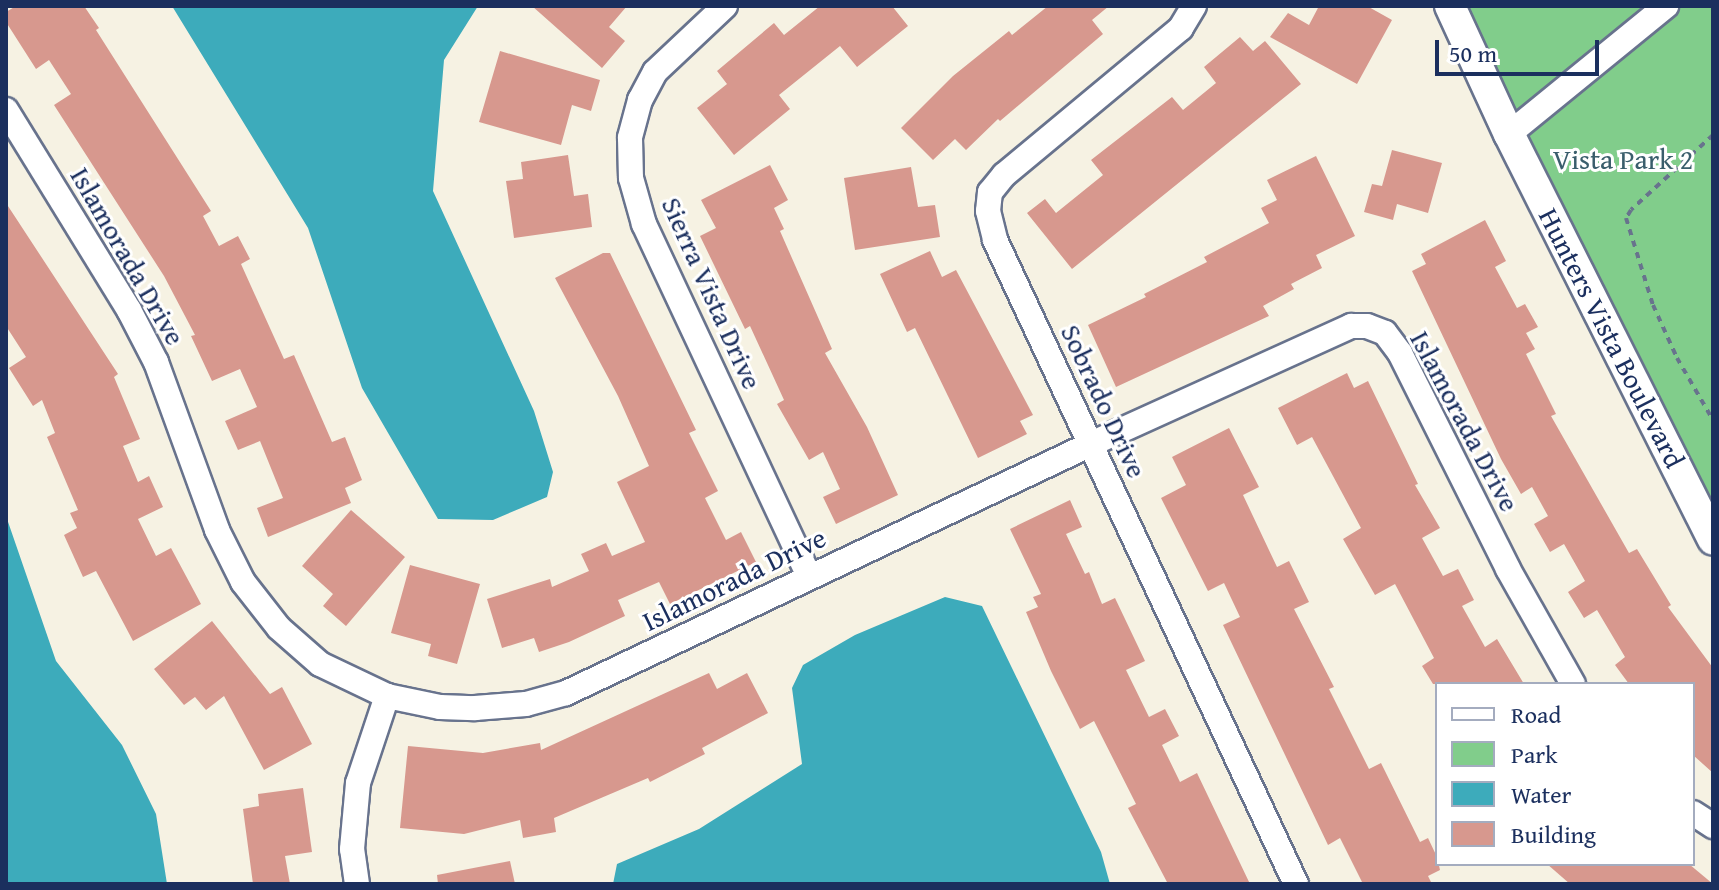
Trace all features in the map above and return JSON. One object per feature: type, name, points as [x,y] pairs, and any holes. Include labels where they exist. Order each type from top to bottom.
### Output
[{"type":"street","name":"Sierra Vista Drive","points":[[725,6],[678,47],[655,72],[645,91],[630,138],[631,178],[644,224],[809,576]]},
{"type":"street","name":"Sobrado Drive","points":[[1194,6],[1181,28],[1004,175],[990,192],[988,211],[995,240],[1296,884]]},
{"type":"street","name":"Hunters Vista Boulevard","points":[[1450,6],[1509,134],[1713,540]]},
{"type":"street","points":[[1509,134],[1666,6]]},
{"type":"street","name":"Islamorada Drive","points":[[6,110],[129,310],[156,362],[217,530],[243,582],[279,628],[320,664],[387,696],[440,707],[475,708],[526,704],[566,693],[1091,444],[1351,326],[1367,326],[1385,333],[1400,353],[1508,569],[1572,682]]},
{"type":"street","points":[[357,884],[352,849],[358,783],[387,696]]},
{"type":"street","points":[[1695,814],[1713,826]]},
{"type":"path","points":[[1713,135],[1626,218],[1653,305],[1677,358],[1713,420]]},
{"type":"green space","name":"Vista Park 2","points":[[1450,6],[1713,6],[1713,540]]},
{"type":"water","points":[[172,6],[478,6],[444,60],[433,191],[534,411],[553,472],[547,497],[493,520],[438,519],[362,388],[308,228]]},
{"type":"water","points":[[6,516],[56,661],[122,745],[156,814],[167,884],[6,884]]},
{"type":"water","points":[[945,597],[982,606],[1101,852],[1110,884],[613,884],[617,864],[699,829],[802,764],[792,688],[803,665],[855,635]]},
{"type":"building","points":[[16,6],[84,6],[99,28],[96,30],[211,211],[203,216],[219,246],[238,236],[250,259],[241,264],[284,359],[294,355],[332,442],[345,437],[362,480],[345,488],[351,503],[268,537],[257,508],[283,498],[260,441],[238,450],[225,421],[257,407],[240,369],[212,381],[191,336],[195,335],[164,276],[54,105],[71,94],[49,60],[36,69],[6,22],[6,12]]},
{"type":"building","points":[[532,6],[627,6],[609,27],[625,41],[602,68]]},
{"type":"building","points":[[820,6],[892,6],[908,26],[857,67],[840,46],[779,95],[790,109],[734,155],[697,108],[727,84],[717,71],[774,23],[784,35]]},
{"type":"building","points":[[1048,6],[1109,6],[1092,20],[1103,34],[1000,121],[998,119],[966,150],[955,139],[933,160],[901,128],[953,76],[1009,31],[1012,35]]},
{"type":"building","points":[[1319,6],[1367,6],[1392,20],[1357,84],[1270,37],[1288,13],[1309,25]]},
{"type":"building","points":[[1240,37],[1253,51],[1265,41],[1301,84],[1072,269],[1027,213],[1045,199],[1056,213],[1103,175],[1091,160],[1172,97],[1183,110],[1216,83],[1204,67]]},
{"type":"building","points":[[500,51],[600,80],[591,111],[572,105],[561,145],[479,122]]},
{"type":"building","points":[[1392,150],[1442,163],[1428,213],[1397,204],[1393,220],[1364,212],[1372,184],[1382,186]]},
{"type":"building","points":[[568,155],[574,196],[588,194],[592,227],[514,238],[506,181],[523,179],[521,162]]},
{"type":"building","points":[[1316,156],[1355,236],[1316,255],[1322,268],[1291,284],[1294,289],[1263,306],[1269,316],[1116,387],[1088,325],[1146,297],[1144,294],[1207,262],[1204,257],[1269,223],[1261,208],[1277,200],[1267,180]]},
{"type":"building","points":[[770,165],[788,200],[774,208],[784,229],[780,231],[832,349],[825,353],[867,427],[898,495],[836,524],[823,497],[840,489],[823,452],[809,460],[777,404],[784,400],[750,326],[745,329],[700,236],[716,228],[701,200]]},
{"type":"building","points":[[911,167],[918,207],[935,205],[940,237],[855,250],[844,178]]},
{"type":"building","points":[[6,203],[118,374],[114,377],[140,439],[123,446],[138,482],[149,476],[163,507],[138,519],[156,556],[171,548],[201,604],[133,641],[96,571],[83,577],[64,535],[77,528],[70,513],[78,510],[47,437],[55,433],[42,400],[33,406],[9,368],[26,357],[6,326]]},
{"type":"building","points":[[1485,220],[1506,261],[1495,267],[1517,308],[1525,304],[1538,327],[1526,333],[1535,349],[1526,354],[1556,414],[1551,416],[1629,553],[1637,549],[1671,605],[1668,607],[1713,668],[1713,773],[1695,757],[1695,682],[1628,682],[1615,665],[1625,657],[1597,610],[1584,618],[1568,592],[1585,581],[1564,544],[1550,552],[1534,524],[1548,516],[1532,487],[1521,494],[1501,459],[1412,271],[1426,264],[1421,254]]},
{"type":"building","points":[[930,251],[942,277],[956,270],[1033,415],[1020,421],[1027,434],[978,458],[915,328],[907,332],[880,274]]},
{"type":"building","points":[[603,253],[610,253],[696,430],[689,433],[718,491],[705,498],[726,540],[741,532],[756,562],[670,604],[659,582],[618,600],[625,616],[569,642],[539,652],[534,638],[502,648],[487,599],[550,579],[552,587],[589,571],[581,554],[606,543],[612,556],[645,542],[617,482],[649,466],[618,396],[555,278]]},
{"type":"building","points":[[1347,373],[1354,388],[1368,381],[1418,484],[1415,485],[1440,528],[1422,538],[1443,576],[1458,569],[1474,600],[1462,606],[1485,647],[1497,639],[1523,682],[1433,684],[1422,666],[1434,658],[1395,584],[1375,595],[1343,539],[1361,528],[1312,437],[1297,445],[1278,408]]},
{"type":"building","points":[[1229,428],[1259,487],[1243,495],[1277,567],[1289,561],[1309,602],[1294,609],[1334,687],[1329,689],[1369,769],[1381,763],[1420,842],[1428,838],[1435,853],[1435,866],[1439,866],[1440,870],[1428,876],[1432,884],[1363,884],[1340,838],[1328,845],[1223,625],[1240,617],[1224,583],[1208,591],[1161,498],[1186,485],[1172,457]]},
{"type":"building","points":[[1070,500],[1082,527],[1066,534],[1085,574],[1089,572],[1102,604],[1115,598],[1145,661],[1126,670],[1149,717],[1165,709],[1179,736],[1162,745],[1180,782],[1197,773],[1250,884],[1168,884],[1128,808],[1136,804],[1094,721],[1080,729],[1051,671],[1026,612],[1038,607],[1033,597],[1041,594],[1010,529]]},
{"type":"building","points":[[351,510],[405,557],[346,626],[323,606],[333,594],[302,566]]},
{"type":"building","points":[[410,565],[480,584],[457,664],[428,656],[431,644],[391,633]]},
{"type":"building","points":[[212,621],[270,694],[282,687],[312,744],[264,770],[224,696],[206,710],[195,697],[184,705],[154,669]]},
{"type":"building","points":[[709,673],[717,689],[747,673],[768,713],[702,748],[705,754],[650,782],[648,778],[554,818],[556,832],[523,838],[520,820],[464,834],[400,828],[408,746],[483,753],[540,743],[541,750]]},
{"type":"building","points":[[303,788],[312,852],[285,856],[290,884],[253,884],[243,809],[259,806],[258,794]]},
{"type":"building","points":[[510,861],[515,884],[438,884],[437,875]]},
{"type":"building","points":[[1549,866],[1691,866],[1713,884],[1570,884]]}]
